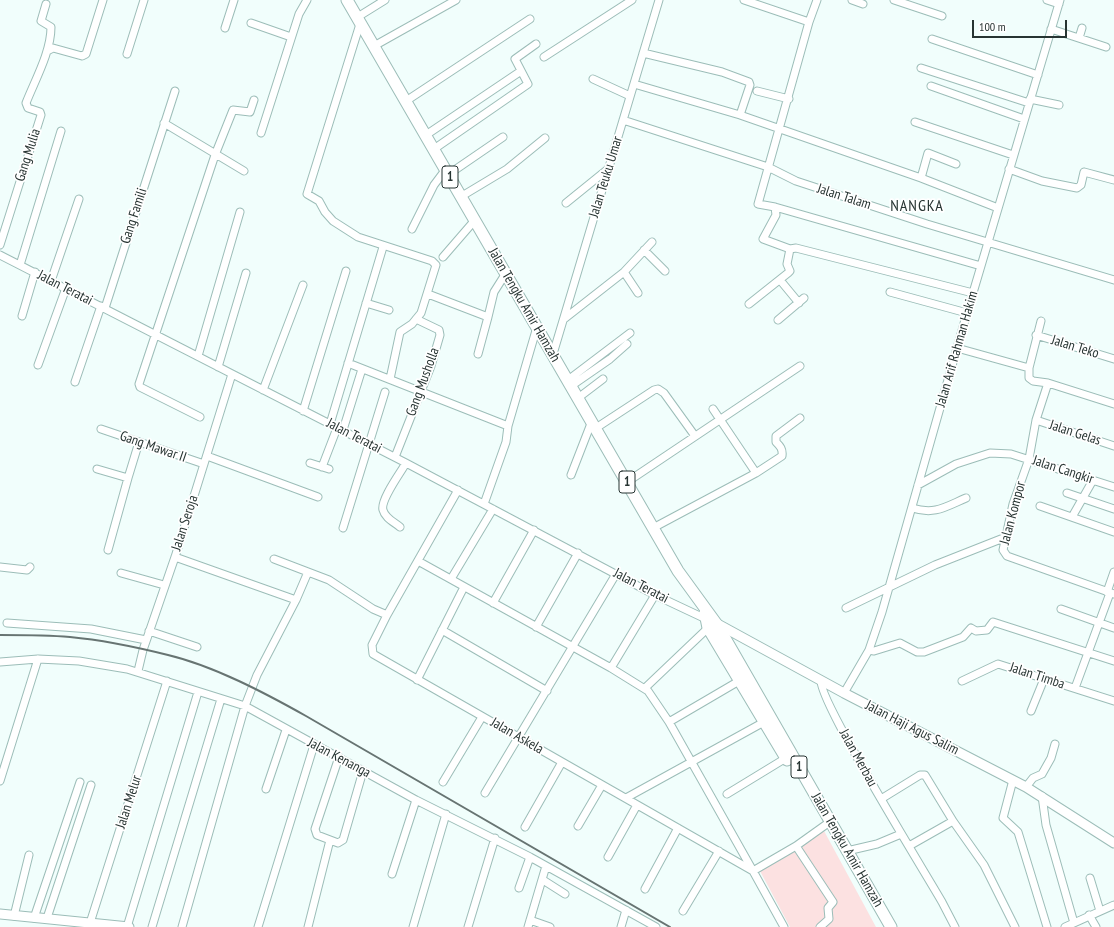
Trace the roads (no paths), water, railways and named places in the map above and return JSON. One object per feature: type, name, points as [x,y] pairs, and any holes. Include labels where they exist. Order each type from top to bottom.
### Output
[{"type":"main road","name":"Jalan Tengku Amir Hamzah","points":[[347,0],[678,571],[708,619],[828,823],[882,927]]},
{"type":"main road","name":"Jalan Tengku Amir Hamzah","points":[[708,619],[739,681],[786,758],[848,851],[891,927]]},
{"type":"street","points":[[47,51],[53,48],[82,56],[86,54],[103,0]]},
{"type":"street","points":[[127,54],[144,0]]},
{"type":"street","points":[[225,28],[234,0]]},
{"type":"street","points":[[261,133],[291,37],[299,14],[307,0]]},
{"type":"street","points":[[385,0],[358,21],[307,194],[319,201],[334,221],[358,237],[383,247],[435,263],[436,267],[421,313],[400,332],[390,380]]},
{"type":"street","points":[[374,46],[456,0]]},
{"type":"street","points":[[544,57],[632,0]]},
{"type":"street","name":"Jalan Teuku Umar","points":[[553,354],[658,0]]},
{"type":"street","points":[[744,0],[809,22]]},
{"type":"street","points":[[817,0],[809,22],[789,99],[758,204],[775,207],[980,266]]},
{"type":"street","points":[[852,0],[863,4]]},
{"type":"street","points":[[894,0],[942,16]]},
{"type":"street","points":[[1047,0],[1059,2]]},
{"type":"street","name":"Jalan Arif Rahman Hakim","points":[[844,693],[869,650],[889,588],[980,266],[1059,2]]},
{"type":"street","points":[[46,4],[41,21],[51,27],[47,51]]},
{"type":"street","points":[[406,101],[530,19]]},
{"type":"street","points":[[251,23],[291,37]]},
{"type":"street","points":[[1079,38],[1082,28]]},
{"type":"street","points":[[1051,29],[1106,47]]},
{"type":"street","points":[[932,39],[1038,75]]},
{"type":"street","points":[[434,149],[528,84],[515,59],[536,44]]},
{"type":"street","name":"Gang Mulia","points":[[0,245],[41,115],[40,112],[28,108],[26,103],[47,51]]},
{"type":"street","points":[[643,53],[722,72],[749,82],[750,85],[740,115]]},
{"type":"street","points":[[921,68],[1029,101],[1059,105]]},
{"type":"street","points":[[426,135],[521,71]]},
{"type":"street","points":[[593,79],[630,96]]},
{"type":"street","points":[[634,84],[740,115],[921,178],[998,208]]},
{"type":"street","points":[[931,86],[1024,119]]},
{"type":"street","name":"Gang Famili","points":[[75,382],[103,307],[175,91]]},
{"type":"street","points":[[757,91],[789,99]]},
{"type":"street","points":[[200,417],[140,387],[141,376],[156,335],[215,155],[233,110],[250,111],[254,100]]},
{"type":"street","name":"Jalan Talam","points":[[623,120],[768,167],[796,181],[987,243],[1114,280]]},
{"type":"street","points":[[916,122],[1013,155]]},
{"type":"street","points":[[164,123],[215,155],[244,171]]},
{"type":"street","points":[[20,265],[61,131]]},
{"type":"street","points":[[412,229],[434,185],[447,172],[503,137]]},
{"type":"street","points":[[462,196],[507,169],[545,138]]},
{"type":"street","points":[[921,178],[928,153],[956,164]]},
{"type":"street","points":[[566,204],[608,169]]},
{"type":"street","points":[[1009,169],[1042,181],[1077,188],[1081,185],[1084,172],[1114,180]]},
{"type":"street","points":[[51,281],[79,199]]},
{"type":"street","points":[[775,207],[776,215],[763,239],[790,249],[796,248],[973,293]]},
{"type":"street","points":[[198,356],[240,212]]},
{"type":"street","points":[[443,257],[475,220]]},
{"type":"street","points":[[564,320],[624,272],[652,242]]},
{"type":"street","points":[[330,424],[383,247]]},
{"type":"street","points":[[750,304],[790,271],[787,264],[790,249]]},
{"type":"street","points":[[644,250],[665,270]]},
{"type":"street","name":"Jalan Teratai","points":[[0,255],[370,444],[655,595],[708,619]]},
{"type":"street","points":[[304,410],[346,271]]},
{"type":"street","points":[[22,316],[35,272]]},
{"type":"street","points":[[624,272],[638,293]]},
{"type":"street","points":[[218,367],[246,273]]},
{"type":"street","points":[[478,354],[494,292],[506,273]]},
{"type":"street","points":[[778,320],[801,301],[780,280]]},
{"type":"street","points":[[263,390],[303,285]]},
{"type":"street","points":[[38,365],[66,288]]},
{"type":"street","points":[[890,292],[967,313]]},
{"type":"street","points":[[428,294],[488,317]]},
{"type":"street","points":[[366,303],[388,310]]},
{"type":"street","name":"Gang Musholla","points":[[395,457],[431,366],[440,332],[439,330],[416,319]]},
{"type":"street","points":[[1041,321],[1036,335],[1029,368],[1028,377],[1030,380],[1048,383],[1114,404]]},
{"type":"street","points":[[484,504],[506,442],[508,426],[537,327]]},
{"type":"street","points":[[570,383],[630,333]]},
{"type":"street","name":"Jalan Teko","points":[[1036,335],[1114,359]]},
{"type":"street","points":[[570,383],[610,359],[627,344]]},
{"type":"street","points":[[958,348],[1029,368]]},
{"type":"street","points":[[348,363],[420,393],[508,426]]},
{"type":"street","points":[[627,482],[800,366]]},
{"type":"street","points":[[310,463],[326,468],[362,369]]},
{"type":"street","name":"Jalan Seroja","points":[[138,671],[146,640],[175,556],[232,374]]},
{"type":"street","points":[[578,398],[603,379]]},
{"type":"street","name":"Jalan Kompor","points":[[1048,383],[1036,420],[1029,459],[1013,504],[1003,550],[1007,556],[1110,593]]},
{"type":"street","points":[[571,475],[594,424],[654,390],[658,389],[664,393],[695,436]]},
{"type":"street","points":[[343,528],[385,392]]},
{"type":"street","points":[[713,409],[756,473]]},
{"type":"street","points":[[653,528],[756,473],[782,456],[781,448],[776,442],[776,436],[800,418]]},
{"type":"street","name":"Jalan Gelas","points":[[1036,420],[1114,446]]},
{"type":"street","name":"Gang Mawar II","points":[[102,429],[204,464]]},
{"type":"street","points":[[108,550],[139,442]]},
{"type":"street","name":"Jalan Cangkir","points":[[918,485],[956,464],[983,454],[1011,454],[1114,487]]},
{"type":"street","points":[[207,456],[318,497]]},
{"type":"street","points":[[400,527],[388,518],[383,511],[383,506],[385,499],[406,463]]},
{"type":"street","points":[[97,469],[128,478]]},
{"type":"street","points":[[1072,518],[1092,480]]},
{"type":"street","name":"Jalan Askela","points":[[458,490],[387,615],[372,645],[372,652],[417,680],[519,736],[753,871]]},
{"type":"street","points":[[1067,493],[1114,509]]},
{"type":"street","points":[[912,508],[922,511],[936,511],[966,498]]},
{"type":"street","points":[[1040,506],[1114,532]]},
{"type":"street","points":[[451,580],[493,509]]},
{"type":"street","points":[[493,603],[534,530]]},
{"type":"street","points":[[846,608],[935,565],[1006,537]]},
{"type":"street","points":[[536,627],[578,553]]},
{"type":"street","points":[[175,556],[296,600]]},
{"type":"street","points":[[274,559],[329,580],[350,592],[373,609],[387,615]]},
{"type":"street","points":[[418,561],[612,668],[645,688],[651,694],[670,722],[690,762],[784,927]]},
{"type":"street","points":[[0,566],[27,570],[30,567]]},
{"type":"street","points":[[182,927],[245,706],[257,675],[296,600],[308,572]]},
{"type":"street","points":[[1075,688],[1100,623],[1110,593],[1114,572]]},
{"type":"street","points":[[121,573],[164,585]]},
{"type":"street","points":[[485,793],[616,574]]},
{"type":"street","points":[[417,680],[464,587]]},
{"type":"street","points":[[612,668],[655,595]]},
{"type":"street","points":[[1061,609],[1114,628]]},
{"type":"street","points":[[645,688],[708,619]]},
{"type":"street","name":"Jalan Haji Agus Salim","points":[[708,619],[844,693],[1026,787],[1114,843]]},
{"type":"street","points":[[869,650],[874,651],[900,643],[917,652],[924,652],[963,637],[971,628],[976,630],[987,630],[994,622],[1114,661]]},
{"type":"street","points":[[7,623],[84,628],[146,640]]},
{"type":"street","points":[[442,630],[547,691]]},
{"type":"street","points":[[149,631],[197,647]]},
{"type":"street","points":[[0,781],[38,659]]},
{"type":"street","name":"Jalan Kenanga","points":[[0,662],[38,659],[78,661],[138,671],[198,692],[245,706],[286,730],[340,757],[416,800],[495,838],[656,927]]},
{"type":"street","name":"Jalan Timba","points":[[962,681],[998,664],[1114,701]]},
{"type":"street","points":[[1031,711],[1044,679]]},
{"type":"street","name":"Jalan Merbau","points":[[821,680],[824,693],[851,747],[942,902],[955,927]]},
{"type":"street","name":"Jalan Melur","points":[[90,923],[167,681]]},
{"type":"street","points":[[670,722],[739,681]]},
{"type":"street","points":[[0,914],[90,923],[100,926],[126,927],[198,692]]},
{"type":"street","points":[[152,927],[221,699]]},
{"type":"street","points":[[443,782],[482,717]]},
{"type":"street","points":[[626,798],[764,722]]},
{"type":"street","points":[[266,789],[286,730]]},
{"type":"street","points":[[1026,787],[1033,778],[1042,774],[1051,758],[1055,744]]},
{"type":"street","points":[[258,927],[314,745]]},
{"type":"street","points":[[340,757],[315,832],[317,835],[338,843],[343,840],[363,770]]},
{"type":"street","points":[[727,794],[786,758]]},
{"type":"street","points":[[525,827],[562,762]]},
{"type":"street","points":[[881,798],[922,774],[925,775],[953,821],[984,865],[1015,927]]},
{"type":"street","points":[[1013,780],[1003,818],[1018,832],[1047,927]]},
{"type":"street","points":[[34,918],[80,782]]},
{"type":"street","points":[[578,826],[602,784]]},
{"type":"street","points":[[47,918],[91,785]]},
{"type":"street","points":[[1042,796],[1046,825],[1074,923]]},
{"type":"street","points":[[392,874],[416,800]]},
{"type":"street","points":[[608,857],[637,805]]},
{"type":"street","points":[[413,927],[446,814]]},
{"type":"street","points":[[909,846],[953,821]]},
{"type":"street","points":[[753,871],[796,846],[828,823]]},
{"type":"street","points":[[645,889],[678,828]]},
{"type":"street","points":[[848,851],[877,844],[901,834]]},
{"type":"street","points":[[468,927],[495,838]]},
{"type":"street","points":[[308,927],[330,840]]},
{"type":"street","points":[[796,846],[833,902],[828,908],[829,919],[820,927]]},
{"type":"street","points":[[683,911],[719,851]]},
{"type":"street","points":[[14,916],[29,855]]},
{"type":"street","points":[[519,888],[530,857]]},
{"type":"street","points":[[546,866],[529,924],[550,927]]},
{"type":"street","points":[[1090,878],[1100,911]]},
{"type":"street","points":[[543,880],[565,894]]},
{"type":"street","points":[[1065,927],[1114,905]]},
{"type":"street","points":[[621,927],[626,910]]},
{"type":"street","points":[[1089,915],[1096,927]]},
{"type":"railway","points":[[0,635],[61,636],[107,642],[168,655],[221,673],[274,698],[306,716],[670,927]]},
{"type":"district","name":"NANGKA","points":[[917,206]]}]
